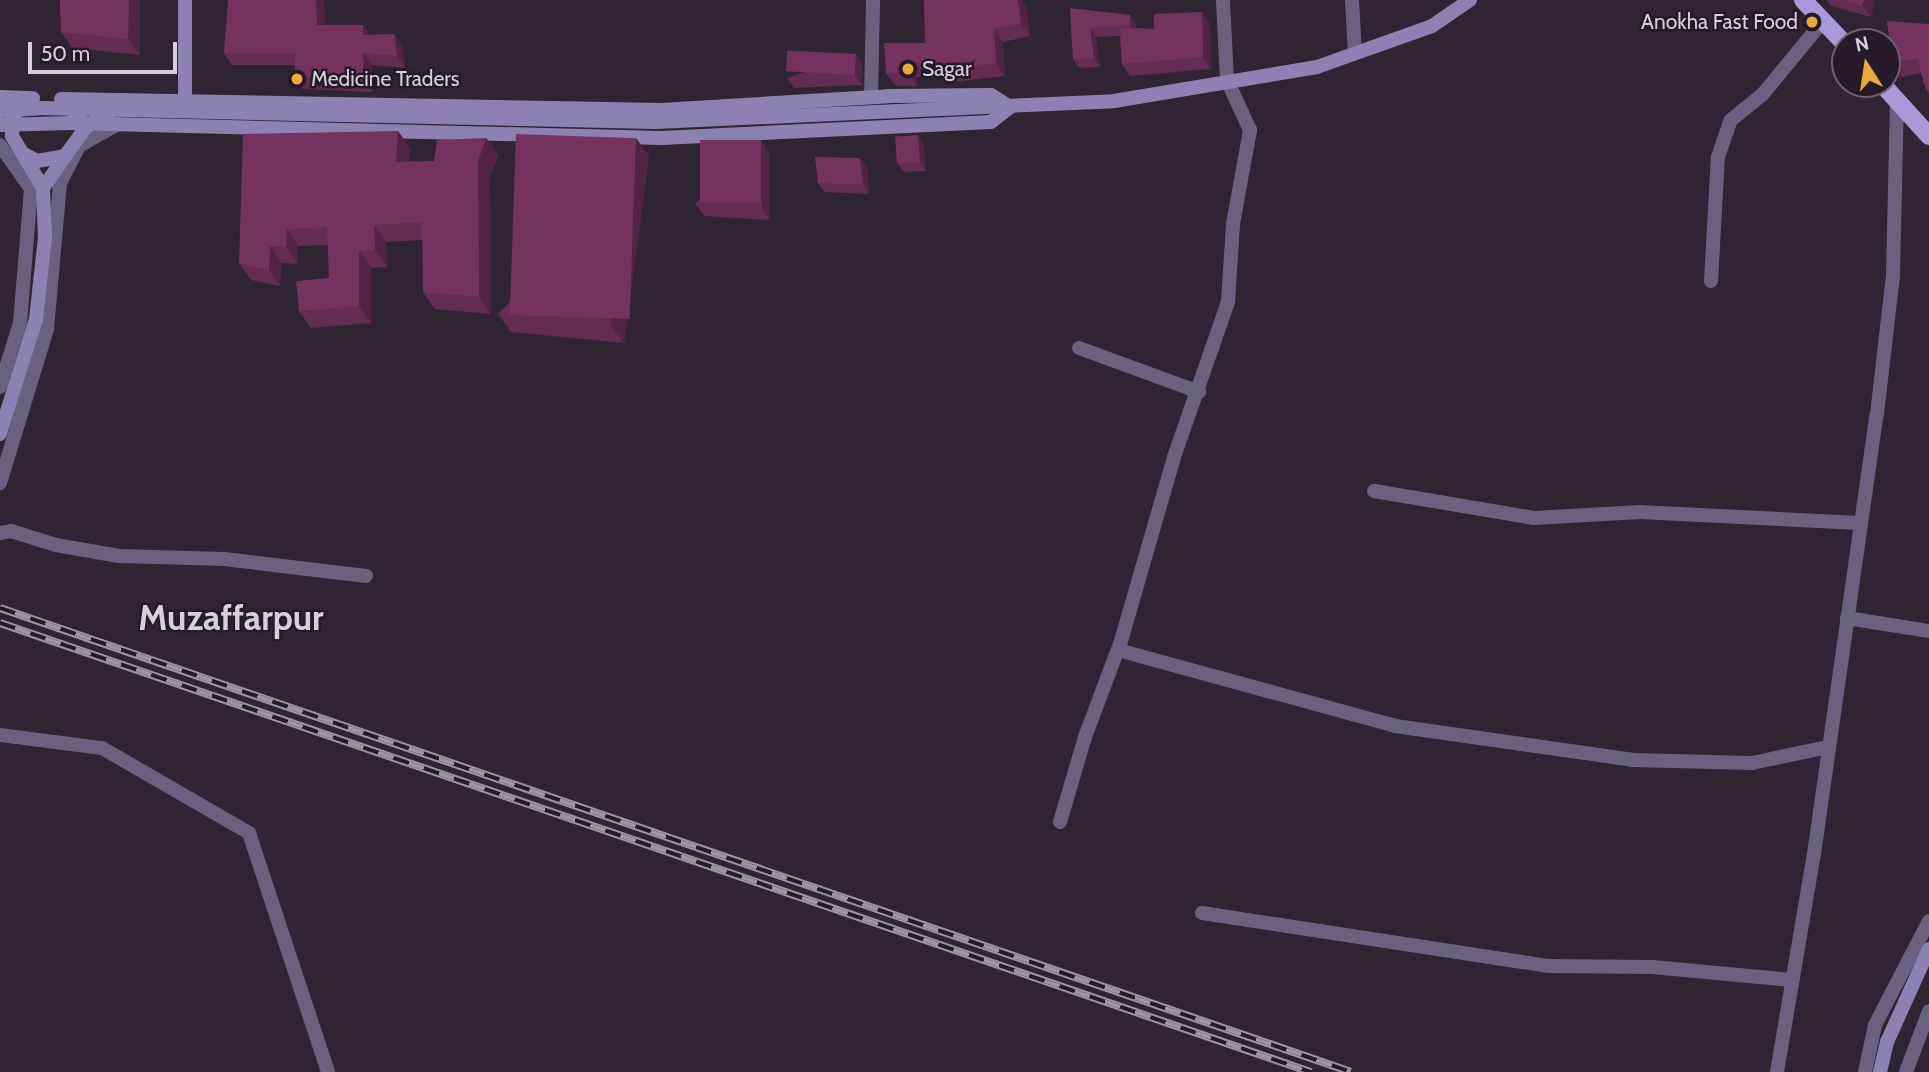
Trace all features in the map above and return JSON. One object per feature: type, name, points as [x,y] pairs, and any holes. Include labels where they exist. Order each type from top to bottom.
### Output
[{"type":"main road","points":[[185,0],[185,102]]},
{"type":"main road","points":[[0,125],[114,118],[655,122],[1114,101],[1317,66],[1432,26],[1470,0]]},
{"type":"main road","points":[[1803,0],[1831,29]]},
{"type":"main road","points":[[0,97],[662,110],[872,97],[991,95],[1010,107]]},
{"type":"main road","points":[[1897,100],[1929,136]]},
{"type":"main road","points":[[0,111],[20,107],[72,109],[114,118]]},
{"type":"main road","points":[[6,141],[12,119],[20,107]]},
{"type":"main road","points":[[72,109],[86,127]]},
{"type":"main road","points":[[0,118],[6,141],[22,153],[37,161],[65,156]]},
{"type":"main road","points":[[43,188],[86,127],[114,118]]},
{"type":"main road","points":[[0,434],[36,319],[45,238],[43,188],[22,153]]},
{"type":"main road","points":[[1880,1072],[1887,1042],[1929,949]]},
{"type":"street","points":[[872,97],[873,0]]},
{"type":"street","points":[[1060,822],[1084,737],[1118,650],[1174,457],[1199,393],[1228,302],[1233,224],[1250,130],[1227,80],[1223,0]]},
{"type":"street","points":[[1352,0],[1355,53]]},
{"type":"street","points":[[1711,281],[1718,158],[1731,120],[1763,94],[1823,21]]},
{"type":"street","points":[[1777,1072],[1847,618],[1893,276],[1897,100]]},
{"type":"street","points":[[0,483],[47,329],[60,183],[79,146],[114,118]]},
{"type":"street","points":[[0,387],[20,323],[31,189],[6,141]]},
{"type":"street","points":[[1079,348],[1199,393]]},
{"type":"street","points":[[1374,491],[1534,518],[1640,512],[1859,523]]},
{"type":"street","points":[[0,533],[11,531],[56,545],[119,556],[225,559],[366,576]]},
{"type":"street","points":[[1847,618],[1929,631]]},
{"type":"street","points":[[1118,650],[1395,726],[1634,760],[1752,763],[1828,747]]},
{"type":"street","points":[[0,735],[102,748],[249,833],[328,1072]]},
{"type":"street","points":[[1202,914],[1549,966],[1652,967],[1792,980]]},
{"type":"street","points":[[1865,1072],[1875,1026],[1929,921]]},
{"type":"street","points":[[1906,1072],[1929,1011]]},
{"type":"building","points":[[60,0],[129,0],[128,39],[61,32]]},
{"type":"building","points":[[228,0],[316,0],[317,25],[363,25],[363,35],[394,34],[397,56],[363,53],[364,80],[295,77],[295,53],[224,53]]},
{"type":"building","points":[[924,0],[1018,0],[1021,23],[994,29],[996,63],[945,69],[944,62],[907,64],[908,73],[886,73],[884,43],[925,43]]},
{"type":"building","points":[[1843,0],[1864,0],[1862,5]]},
{"type":"building","points":[[1070,8],[1130,15],[1130,25],[1090,28],[1094,58],[1073,59]]},
{"type":"building","points":[[1202,12],[1203,57],[1122,64],[1120,28],[1154,29],[1154,14]]},
{"type":"building","points":[[1887,21],[1929,24],[1929,89],[1926,89],[1917,58],[1901,61],[1901,28],[1888,28]]},
{"type":"building","points":[[787,50],[856,54],[855,75],[786,71]]},
{"type":"building","points":[[398,131],[396,162],[434,161],[437,140],[486,138],[478,161],[479,297],[423,292],[422,222],[374,225],[375,250],[359,251],[359,306],[299,311],[296,281],[329,278],[327,227],[287,229],[286,247],[270,246],[269,270],[239,263],[243,134]]},
{"type":"building","points":[[516,134],[636,138],[630,319],[510,315]]},
{"type":"building","points":[[918,135],[920,162],[897,164],[895,137]]},
{"type":"building","points":[[700,140],[761,140],[761,203],[700,203]]},
{"type":"building","points":[[815,157],[860,158],[863,185],[818,183]]},
{"type":"railway","points":[[0,608],[1351,1072]]},
{"type":"railway","points":[[0,623],[1311,1072]]},
{"type":"place","name":"Anokha Fast Food","points":[[1812,22]]},
{"type":"place","name":"Sagar","points":[[908,69]]},
{"type":"place","name":"Medicine Traders","points":[[297,79]]},
{"type":"district","name":"Muzaffarpur","points":[[231,618]]}]
